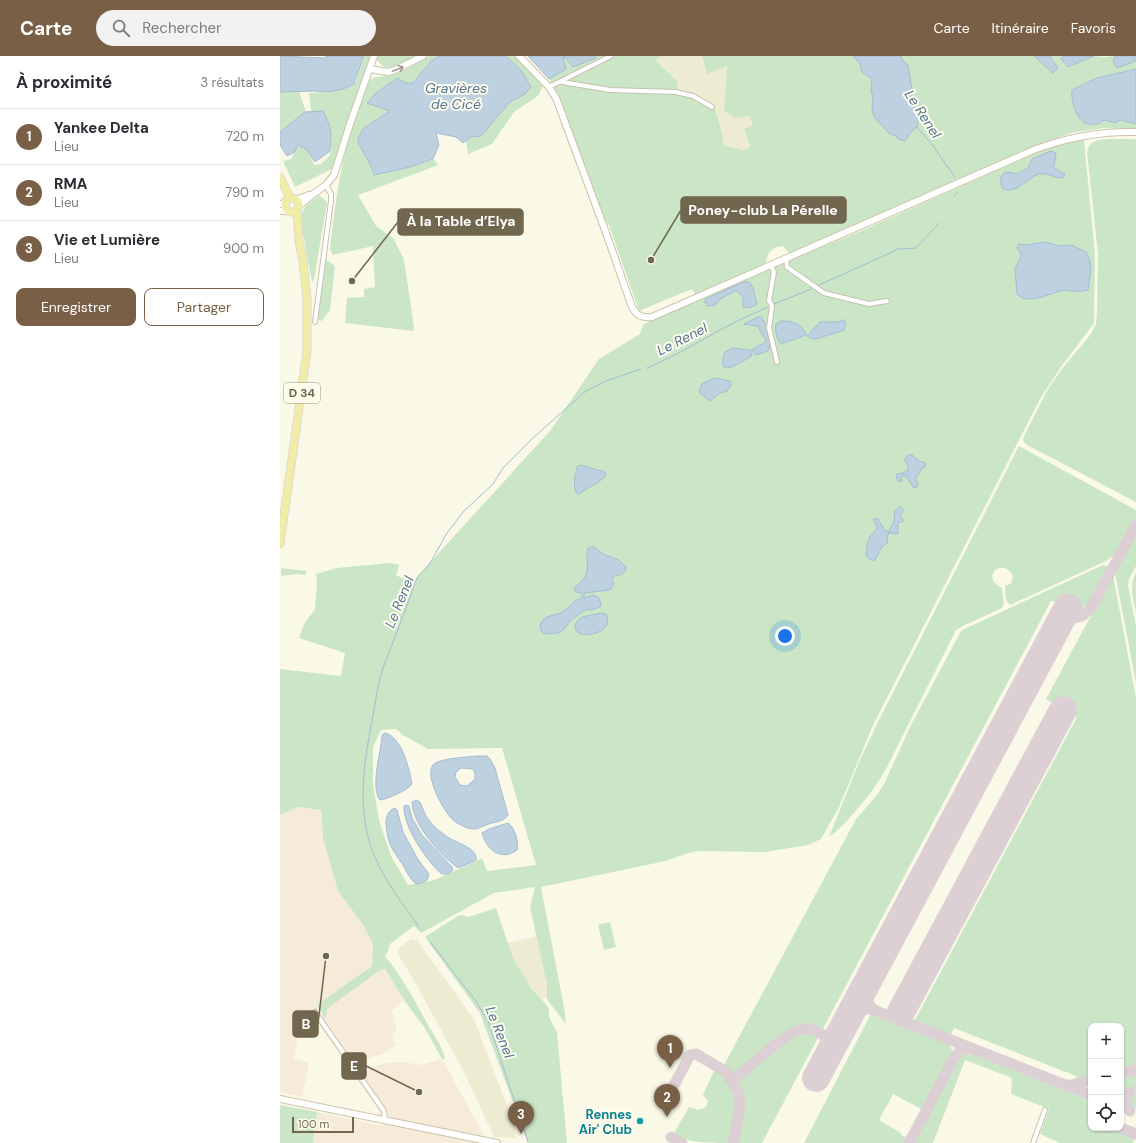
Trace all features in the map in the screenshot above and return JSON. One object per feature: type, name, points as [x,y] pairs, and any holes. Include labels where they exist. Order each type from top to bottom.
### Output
[{"type":"main road","points":[[280,211],[326,185],[334,176],[349,127],[374,56]]},
{"type":"main road","points":[[370,69],[388,72],[423,56]]},
{"type":"main road","points":[[519,56],[549,87],[556,98],[632,307],[641,317],[652,317],[1052,143],[1069,138],[1098,133],[1136,132]]},
{"type":"main road","name":"D 34","points":[[280,544],[307,351],[307,299],[303,261],[291,205],[281,179]]},
{"type":"main road","points":[[280,1099],[496,1143]]},
{"type":"street","points":[[549,87],[562,82],[611,56]]},
{"type":"street","points":[[562,82],[610,90],[676,92],[693,96],[712,107]]},
{"type":"street","points":[[315,322],[331,201],[331,194],[326,185]]},
{"type":"street","points":[[786,258],[787,267],[824,293],[869,304],[887,301]]},
{"type":"street","points":[[771,265],[774,272],[769,300],[772,306],[769,328],[777,362]]},
{"type":"street","points":[[315,1012],[384,1112],[385,1121]]},
{"type":"street","points":[[1033,1143],[1045,1110]]},
{"type":"shaded area","points":[[660,56],[702,56],[707,74],[727,66],[724,111],[750,116],[753,125],[744,129],[750,147],[743,150],[724,145],[718,121],[695,95],[678,90],[656,61]]},
{"type":"shaded area","points":[[298,807],[321,810],[323,838],[338,891],[364,926],[373,945],[372,966],[385,969],[404,1000],[392,1011],[397,1032],[392,1033],[396,1045],[383,1054],[361,1060],[352,1058],[367,1075],[368,1069],[385,1063],[405,1062],[420,1065],[442,1059],[488,1143],[313,1143],[317,1112],[383,1126],[379,1111],[309,1011],[302,1016],[294,1059],[309,1063],[302,1097],[280,1092],[280,815]]},
{"type":"shaded area","points":[[537,936],[547,985],[547,996],[543,1000],[531,988],[524,978],[507,943]]},
{"type":"shaded area","points":[[411,939],[417,940],[474,1019],[516,1129],[515,1138],[494,1137],[465,1074],[398,954],[399,948]]},
{"type":"green space","points":[[365,56],[370,56],[332,169],[295,187],[283,161],[291,159],[299,145],[309,152],[314,165],[321,164],[330,155],[329,124],[311,110],[309,93],[331,92],[356,82]]},
{"type":"green space","points":[[378,56],[419,56],[403,65],[387,68],[377,60]]},
{"type":"green space","points":[[429,56],[439,56],[431,61],[413,83],[405,83],[398,79],[371,99],[368,103],[390,111],[364,128],[358,141],[374,171],[412,166],[434,159],[438,165],[358,195],[376,226],[394,239],[404,260],[414,327],[413,331],[345,323],[347,298],[364,297],[364,289],[375,287],[373,246],[333,255],[330,249],[341,173],[349,136],[366,87],[370,80],[376,77],[398,72]]},
{"type":"green space","points":[[506,56],[515,56],[543,85],[539,95],[514,112],[492,144],[468,154],[466,141],[471,137],[481,136],[510,102],[525,94],[531,87],[521,70]]},
{"type":"green space","points":[[595,56],[660,56],[656,61],[677,81],[678,90],[701,98],[712,105],[718,118],[724,145],[743,150],[750,147],[744,129],[753,125],[750,116],[735,118],[724,111],[727,66],[707,74],[702,56],[853,56],[860,64],[862,72],[872,79],[873,114],[890,134],[903,140],[917,127],[918,118],[911,96],[912,89],[908,65],[903,62],[901,56],[1034,56],[1053,73],[1054,60],[1050,56],[1063,56],[1061,59],[1068,67],[1094,56],[1115,56],[1117,68],[1136,61],[1136,69],[1097,78],[1073,90],[1074,107],[1080,119],[1085,123],[1099,124],[1104,120],[1121,120],[1136,124],[1136,129],[1105,128],[1075,132],[1037,145],[789,253],[783,246],[775,248],[769,253],[765,264],[695,294],[692,289],[639,311],[609,225],[605,220],[557,92],[549,79],[566,69],[563,57],[596,57]]},
{"type":"green space","points":[[298,89],[307,115],[280,140],[280,90]]},
{"type":"green space","points":[[1136,139],[1136,502],[1027,445],[1023,438],[1048,389],[1062,369],[1091,334],[1096,324],[1098,254],[1087,152],[1091,144],[1098,140]]},
{"type":"green space","points":[[1084,140],[1095,254],[1094,323],[1061,367],[1040,399],[874,723],[839,807],[821,839],[808,845],[765,852],[697,851],[666,861],[541,887],[566,1024],[546,998],[547,985],[530,907],[535,887],[494,893],[421,933],[414,926],[390,944],[385,956],[413,998],[440,1046],[445,1059],[442,1059],[424,1027],[404,1000],[385,969],[380,970],[328,1008],[325,1018],[317,1005],[372,966],[373,945],[364,926],[338,891],[323,838],[321,810],[298,807],[280,815],[280,669],[341,676],[345,653],[299,638],[304,624],[315,609],[317,582],[316,574],[337,568],[390,563],[399,565],[396,575],[415,585],[416,578],[550,431],[599,359],[640,334],[643,325],[754,275],[861,231],[1044,149],[1068,142]],"holes":[[[396,729],[403,735],[428,749],[502,748],[536,865],[487,871],[482,858],[435,880],[408,885],[391,856],[379,820],[373,784],[373,747],[381,730]]]},
{"type":"green space","points":[[319,195],[327,202],[314,280],[312,282],[300,217],[306,206]]},
{"type":"green space","points":[[325,259],[335,266],[330,310],[322,321],[316,319]]},
{"type":"green space","points":[[1019,446],[1136,510],[1136,518],[1115,556],[1010,605],[1006,600],[1005,586],[1011,583],[1013,576],[1009,570],[1004,568],[995,570],[993,579],[995,584],[1002,588],[1004,604],[1002,608],[956,630],[882,777],[854,813],[829,837],[859,762],[879,720]]},
{"type":"green space","points":[[1136,532],[1136,566],[1129,579],[1128,585],[1136,627],[1136,683],[1115,573]]},
{"type":"green space","points":[[1103,565],[1110,567],[1091,602],[1077,611],[1058,602],[1051,601],[762,1143],[736,1143],[743,1112],[744,1096],[736,1079],[724,1065],[856,819],[877,795],[885,782],[910,727],[960,633],[962,630]]},
{"type":"green space","points":[[281,568],[307,571],[305,575],[296,574],[281,576]]},
{"type":"green space","points":[[1136,572],[1136,613],[1132,587]]},
{"type":"green space","points":[[1113,575],[1136,698],[1136,1066],[1124,1069],[1124,1023],[1088,1023],[1088,1078],[1076,1080],[1076,1076],[954,1028],[950,1037],[914,1022],[1077,717],[1046,699]]},
{"type":"green space","points":[[496,908],[513,958],[531,988],[545,1003],[549,1010],[549,1017],[557,1032],[567,1143],[528,1143],[480,1013],[425,937],[458,916],[463,915],[468,917]]},
{"type":"green space","points":[[610,922],[616,947],[604,950],[598,925]]},
{"type":"green space","points":[[872,1012],[948,1043],[952,1050],[949,1058],[921,1109],[893,1094],[879,1120],[906,1137],[903,1143],[804,1143]]},
{"type":"green space","points":[[966,1054],[975,1055],[1088,1100],[1088,1131],[1120,1131],[1135,1137],[1133,1143],[1060,1143],[1040,1134],[1049,1109],[1011,1094],[1012,1078],[965,1060],[933,1143],[914,1143],[959,1059]]},
{"type":"green space","points":[[715,1069],[723,1075],[733,1088],[736,1093],[738,1103],[729,1143],[698,1142],[683,1139],[674,1133],[689,1107],[698,1110],[706,1107],[708,1101],[703,1095]]},
{"type":"green space","points":[[1136,1073],[1136,1108],[1124,1103],[1124,1076]]},
{"type":"green space","points":[[280,1105],[317,1112],[313,1143],[280,1143]]},
{"type":"water","points":[[280,56],[324,58],[326,56],[364,56],[354,84],[343,89],[329,92],[280,92]]},
{"type":"water","name":"Gravières de Cicé","points":[[439,56],[506,56],[521,70],[531,87],[525,94],[510,102],[481,136],[471,137],[463,143],[456,137],[436,133],[439,145],[433,159],[410,167],[374,175],[372,168],[359,144],[358,138],[364,128],[390,111],[367,103],[377,92],[398,78],[405,83],[413,83],[431,61]]},
{"type":"water","points":[[528,56],[595,56],[596,58],[573,67],[566,58],[563,57],[566,69],[549,79]]},
{"type":"water","points":[[853,56],[901,56],[903,61],[908,65],[912,89],[911,96],[918,119],[917,127],[910,133],[905,141],[890,134],[874,117],[872,108],[873,97],[871,91],[872,79],[862,72],[860,64]]},
{"type":"water","points":[[1034,56],[1050,56],[1058,68],[1053,73]]},
{"type":"water","points":[[1063,56],[1094,56],[1068,67],[1061,59]]},
{"type":"water","points":[[1115,56],[1136,56],[1136,61],[1117,68],[1113,61]]},
{"type":"water","points":[[1136,69],[1136,124],[1121,120],[1117,121],[1116,123],[1104,120],[1099,124],[1089,124],[1080,119],[1074,107],[1072,90],[1097,78]]},
{"type":"water","points":[[323,111],[328,121],[330,131],[331,141],[329,152],[315,162],[307,150],[298,145],[295,152],[287,156],[280,145],[280,132],[305,112]]},
{"type":"water","points":[[1051,151],[1056,153],[1054,167],[1065,174],[1063,178],[1039,174],[1012,190],[1002,188],[1000,179],[1004,173],[1009,172],[1017,174],[1028,168],[1032,159]]},
{"type":"water","points":[[1046,242],[1059,246],[1071,245],[1086,252],[1091,268],[1088,290],[1066,290],[1034,299],[1022,298],[1017,294],[1015,269],[1021,256],[1017,248],[1019,244],[1026,245]]},
{"type":"water","points":[[743,282],[749,282],[753,287],[757,303],[756,305],[748,308],[743,307],[743,297],[735,291],[720,299],[715,305],[708,306],[704,301],[706,299]]},
{"type":"water","points":[[761,317],[765,324],[769,334],[770,343],[768,351],[756,355],[753,349],[766,342],[765,338],[758,326],[744,324]]},
{"type":"water","points":[[842,320],[846,323],[844,330],[816,339],[812,339],[807,336],[820,322],[838,322]]},
{"type":"water","points":[[781,321],[796,323],[806,333],[806,335],[780,343],[777,336],[776,324]]},
{"type":"water","points":[[733,348],[752,350],[752,356],[736,365],[726,368],[723,366],[725,352]]},
{"type":"water","points":[[714,378],[730,381],[731,386],[727,391],[720,393],[710,401],[699,391],[702,384]]},
{"type":"water","points":[[908,455],[912,455],[919,461],[926,463],[925,467],[920,470],[920,473],[916,477],[918,485],[916,488],[913,487],[906,476],[901,476],[901,482],[898,481],[896,476],[897,474],[908,470],[908,465],[904,460]]},
{"type":"water","points":[[580,465],[605,472],[606,475],[600,481],[578,495],[574,482],[577,467]]},
{"type":"water","points":[[900,506],[902,507],[903,511],[900,516],[904,521],[898,523],[898,534],[890,533],[889,531],[895,519],[894,512]]},
{"type":"water","points":[[873,519],[878,519],[885,531],[888,531],[889,534],[887,535],[888,542],[882,547],[875,560],[872,560],[866,555],[868,540],[877,528]]},
{"type":"water","points":[[594,547],[603,554],[619,560],[626,567],[624,573],[614,576],[612,579],[614,584],[610,590],[584,593],[584,598],[593,595],[598,597],[601,603],[600,607],[585,610],[570,621],[563,630],[558,633],[545,634],[541,631],[540,625],[542,621],[548,617],[561,613],[574,602],[582,598],[582,593],[576,592],[574,589],[586,574],[587,551],[588,548]]},
{"type":"water","points":[[601,613],[606,614],[608,620],[604,629],[588,635],[577,632],[575,625],[577,621],[586,616]]},
{"type":"water","points":[[385,733],[396,740],[404,754],[412,784],[398,794],[380,800],[377,794],[376,778],[382,736]]},
{"type":"water","points":[[473,756],[487,756],[490,759],[495,768],[508,815],[502,820],[472,829],[467,828],[449,816],[436,794],[431,777],[431,770],[433,765],[441,761]],"holes":[[[461,768],[473,769],[475,779],[467,786],[460,785],[455,777],[456,772]]]},
{"type":"water","points":[[416,800],[420,802],[427,818],[435,827],[449,838],[466,846],[474,852],[476,860],[458,868],[443,855],[422,830],[417,820],[412,802]]},
{"type":"water","points":[[404,806],[409,806],[412,818],[422,835],[452,867],[453,870],[450,873],[442,874],[423,853],[407,823],[404,814]]},
{"type":"water","points":[[395,808],[397,810],[403,832],[417,858],[429,874],[427,880],[420,884],[411,879],[389,841],[386,823],[388,814]]},
{"type":"water","points":[[508,823],[513,828],[516,835],[517,850],[505,855],[491,849],[482,833],[489,829]]},
{"type":"waterway","name":"Le Renel","points":[[917,127],[933,146],[955,177]]},
{"type":"waterway","name":"Le Renel","points":[[954,196],[957,192]]},
{"type":"waterway","name":"Le Renel","points":[[819,285],[897,249],[916,248],[939,223]]},
{"type":"waterway","name":"Le Renel","points":[[774,304],[811,289]]},
{"type":"waterway","name":"Le Renel","points":[[647,368],[675,355],[733,323],[768,307]]},
{"type":"waterway","name":"Le Renel","points":[[419,927],[391,887],[374,855],[366,828],[363,796],[367,747],[377,691],[383,668],[416,580],[429,565],[447,533],[464,511],[493,484],[503,468],[534,437],[586,391],[606,381],[641,369]]},
{"type":"waterway","name":"Le Renel","points":[[431,943],[475,1000],[488,1021],[528,1142]]},
{"type":"taxiway","points":[[1060,621],[1082,616],[1091,608],[1136,525]]},
{"type":"taxiway","points":[[867,984],[866,998],[874,1010],[1088,1094]]},
{"type":"taxiway","points":[[850,1016],[861,1010],[874,1010]]},
{"type":"taxiway","points":[[728,1075],[731,1078],[735,1078],[794,1032],[802,1029],[808,1029],[826,1036],[830,1036],[841,1031]]},
{"type":"taxiway","points":[[828,1037],[831,1043],[830,1052]]},
{"type":"taxiway","points":[[909,1143],[955,1056],[959,1052],[968,1048],[973,1049]]},
{"type":"taxiway","points":[[672,1089],[690,1055],[696,1054],[725,1071],[739,1094],[740,1108],[733,1143]]},
{"type":"taxiway","points":[[1124,1072],[1136,1070]]},
{"type":"taxiway","points":[[1066,1085],[1088,1081]]},
{"type":"taxiway","points":[[1130,1092],[1124,1097],[1126,1106],[1130,1111]]},
{"type":"taxiway","points":[[1124,1129],[1136,1134]]},
{"type":"taxiway","points":[[671,1137],[682,1143]]},
{"type":"runway","points":[[816,1078],[1068,607]]},
{"type":"runway","points":[[901,1012],[1063,710]]},
{"type":"place","name":"Poney-club La Pérelle","points":[[651,260]]},
{"type":"place","name":"À la Table d’Elya","points":[[352,281]]},
{"type":"place","name":"B","points":[[326,956]]},
{"type":"place","name":"Yankee Delta","points":[[670,1068]]},
{"type":"place","name":"E","points":[[419,1092]]},
{"type":"place","name":"RMA","points":[[667,1117]]},
{"type":"place","name":"Rennes Air' Club","points":[[640,1121]]},
{"type":"place","name":"Vie et Lumière","points":[[521,1134]]}]
